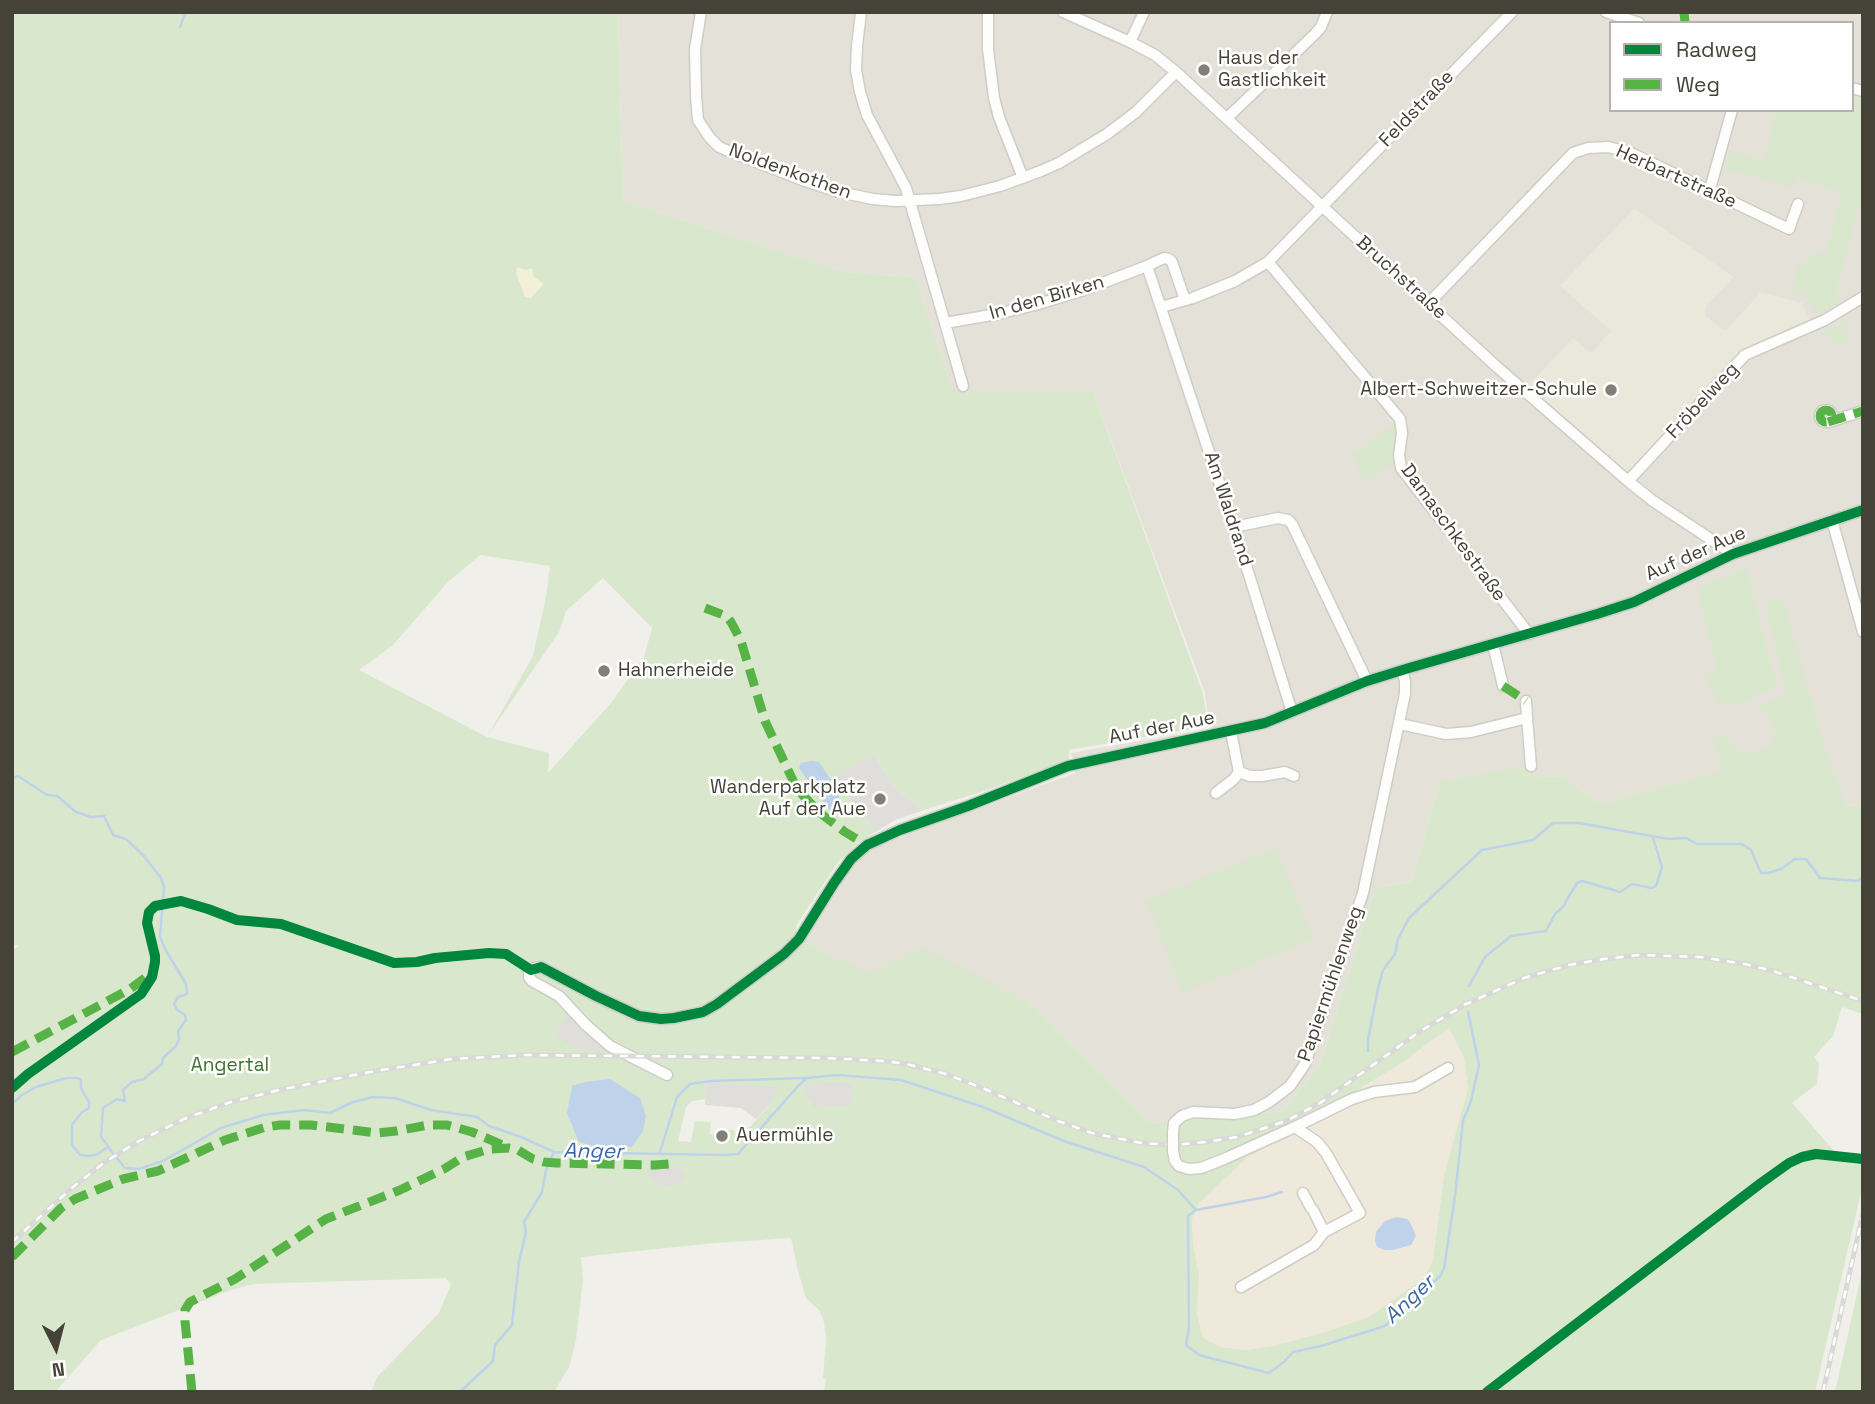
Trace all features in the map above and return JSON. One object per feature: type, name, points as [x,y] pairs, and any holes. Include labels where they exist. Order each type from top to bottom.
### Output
[{"type":"street","name":"Noldenkothen","points":[[701,12],[695,49],[695,80],[698,120],[709,138],[719,147],[731,152],[839,192],[873,199],[909,200],[961,196],[1023,178],[1059,163],[1092,145],[1136,112],[1176,72]]},
{"type":"street","points":[[861,12],[856,70],[860,92],[867,115],[900,177],[909,200],[963,386]]},
{"type":"street","points":[[988,12],[988,49],[994,98],[1023,178]]},
{"type":"street","name":"Bruchstraße","points":[[1063,12],[1155,55],[1497,367],[1628,481],[1733,554]]},
{"type":"street","points":[[1130,41],[1144,12]]},
{"type":"street","points":[[1227,118],[1315,34],[1327,12]]},
{"type":"street","name":"Feldstraße","points":[[1322,206],[1512,12]]},
{"type":"street","points":[[1606,12],[1633,21]]},
{"type":"street","points":[[1710,190],[1731,112]]},
{"type":"street","name":"Herbartstraße","points":[[1429,303],[1573,153],[1597,147],[1619,149],[1789,229],[1798,204]]},
{"type":"street","points":[[1147,266],[1161,307],[1185,300],[1235,281],[1268,262],[1322,206]]},
{"type":"street","name":"In den Birken","points":[[945,323],[1035,305],[1084,290],[1164,258],[1172,262],[1185,300]]},
{"type":"street","name":"Damaschkestraße","points":[[1268,262],[1400,419],[1401,468],[1529,634]]},
{"type":"street","name":"Fröbelweg","points":[[1628,481],[1745,355],[1832,317],[1863,297]]},
{"type":"street","name":"Am Waldrand","points":[[1161,307],[1292,712]]},
{"type":"street","points":[[1828,422],[1863,411]]},
{"type":"street","name":"Auf der Aue","points":[[667,1075],[610,1046],[559,996],[532,981],[529,975],[531,970],[541,968],[639,1016],[661,1019],[703,1012],[785,954],[799,939],[851,859],[867,845],[900,830],[1068,766],[1265,723],[1367,681],[1598,614],[1634,602],[1733,554],[1863,510]]},
{"type":"street","points":[[1234,527],[1278,518],[1287,520],[1294,526],[1367,681]]},
{"type":"street","points":[[1832,520],[1863,632]]},
{"type":"street","points":[[1493,645],[1503,686]]},
{"type":"street","name":"Papiermühlenweg","points":[[1402,670],[1406,687],[1400,724],[1363,893],[1305,1064],[1290,1086],[1254,1110],[1235,1114],[1193,1112],[1182,1116],[1174,1123],[1175,1161],[1179,1166],[1189,1169],[1201,1167],[1224,1159],[1352,1099],[1374,1092],[1415,1087],[1448,1068]]},
{"type":"street","points":[[1525,701],[1531,766]]},
{"type":"street","points":[[1400,724],[1452,734],[1527,718]]},
{"type":"street","name":"Auf der Aue","points":[[1231,732],[1239,772]]},
{"type":"street","points":[[1216,793],[1239,772],[1262,776],[1285,772],[1294,776]]},
{"type":"street","points":[[1241,1287],[1314,1245],[1324,1232],[1360,1213],[1326,1153],[1317,1142],[1295,1127]]},
{"type":"street","points":[[1303,1193],[1324,1232]]},
{"type":"shaded area","points":[[618,12],[1863,12],[1863,803],[1847,806],[1820,737],[1750,765],[1598,804],[1565,776],[1539,777],[1521,769],[1440,781],[1411,882],[1376,887],[1319,1066],[1283,1111],[1150,1123],[1027,1002],[869,975],[803,941],[857,857],[883,844],[1075,773],[1071,753],[1210,729],[1205,693],[1093,391],[953,391],[915,277],[845,272],[623,201]]},
{"type":"shaded area","points":[[1634,208],[1734,277],[1706,306],[1705,316],[1725,331],[1761,292],[1802,303],[1809,319],[1736,356],[1628,473],[1528,385],[1573,338],[1591,353],[1611,331],[1560,286]]},
{"type":"shaded area","name":"Wanderparkplatz Auf der Aue","points":[[874,755],[894,788],[924,810],[895,820],[877,831],[860,813],[835,776]]},
{"type":"shaded area","points":[[568,1015],[611,1051],[583,1050],[559,1039],[556,1028]]},
{"type":"shaded area","points":[[1449,1028],[1464,1057],[1468,1088],[1444,1176],[1433,1260],[1425,1277],[1369,1317],[1325,1332],[1247,1350],[1221,1347],[1203,1338],[1197,1313],[1199,1276],[1192,1220],[1198,1204],[1247,1158],[1400,1064]]},
{"type":"shaded area","points":[[706,1083],[779,1087],[770,1104],[756,1119],[741,1108],[705,1105]]},
{"type":"shaded area","points":[[853,1083],[850,1106],[813,1107],[812,1099],[807,1099],[806,1085]]},
{"type":"shaded area","points":[[673,1166],[683,1169],[686,1177],[670,1186],[660,1187],[646,1169]]},
{"type":"green space","name":"Angertal","points":[[12,12],[618,12],[623,201],[845,272],[915,277],[953,391],[1093,391],[1203,694],[1208,726],[1069,750],[1069,760],[924,810],[894,788],[874,755],[835,777],[860,813],[877,831],[859,842],[839,861],[797,924],[795,935],[781,951],[803,941],[869,974],[923,947],[1027,1002],[1150,1123],[1283,1111],[1319,1066],[1376,887],[1411,882],[1440,781],[1521,768],[1539,777],[1565,776],[1598,804],[1724,771],[1712,739],[1727,733],[1732,747],[1748,754],[1768,748],[1776,734],[1768,713],[1755,706],[1787,696],[1765,603],[1783,598],[1821,737],[1847,806],[1863,803],[1863,1014],[1842,1007],[1833,1036],[1814,1057],[1819,1063],[1817,1084],[1792,1103],[1836,1153],[1802,1156],[1761,1181],[1790,1164],[1816,1155],[1863,1161],[1863,1184],[1815,1392],[824,1392],[824,1322],[819,1310],[806,1298],[791,1238],[581,1257],[583,1279],[576,1340],[569,1367],[554,1392],[371,1392],[377,1377],[439,1313],[451,1284],[446,1278],[253,1284],[101,1340],[55,1392],[12,1392],[12,950],[19,946],[12,944]],"holes":[[[480,555],[550,566],[533,656],[487,737],[359,670],[393,645],[448,582]],[[603,578],[652,628],[644,657],[611,703],[548,773],[549,753],[487,737],[559,632],[566,611]],[[1449,1028],[1464,1057],[1468,1088],[1444,1176],[1433,1260],[1425,1277],[1369,1317],[1325,1332],[1247,1350],[1221,1347],[1203,1338],[1197,1313],[1199,1276],[1192,1220],[1198,1204],[1247,1158],[1400,1064]],[[706,1083],[770,1104],[751,1126],[735,1134],[734,1130],[719,1130],[718,1134],[710,1135],[711,1122],[695,1121],[691,1142],[678,1141],[686,1107],[692,1101],[705,1099]]]},
{"type":"green space","points":[[1854,98],[1863,100],[1863,206],[1859,205],[1836,289],[1841,302],[1817,314],[1809,298],[1793,292],[1796,264],[1806,266],[1813,252],[1825,254],[1843,194],[1797,177],[1793,188],[1727,169],[1731,151],[1764,161],[1776,112],[1854,112]]},
{"type":"green space","points":[[1847,320],[1846,347],[1820,333]]},
{"type":"green space","points":[[1395,423],[1397,430],[1394,463],[1364,482],[1353,456]]},
{"type":"green space","points":[[1746,568],[1776,685],[1771,690],[1737,705],[1726,702],[1719,707],[1706,678],[1714,672],[1715,659],[1698,589]]},
{"type":"green space","points":[[1276,848],[1313,939],[1183,992],[1146,901]]},
{"type":"green space","points":[[1863,1267],[1863,1392],[1835,1392]]},
{"type":"sand","points":[[517,267],[526,270],[532,268],[533,276],[544,284],[531,298],[525,297],[516,273]]},
{"type":"water","points":[[819,762],[833,783],[842,805],[836,811],[829,809],[799,768],[801,763]]},
{"type":"water","points":[[610,1079],[640,1098],[646,1116],[643,1131],[632,1147],[597,1147],[579,1142],[567,1113],[572,1086]]},
{"type":"water","points":[[1396,1217],[1410,1222],[1416,1236],[1411,1245],[1393,1250],[1377,1247],[1376,1232],[1385,1221]]},
{"type":"waterway","points":[[180,27],[186,12]]},
{"type":"waterway","points":[[12,778],[18,776],[47,795],[57,796],[76,812],[91,817],[104,816],[113,835],[126,839],[143,855],[161,878],[164,887],[160,937],[186,984],[187,994],[178,997],[174,1004],[177,1010],[185,1015],[186,1020],[178,1031],[176,1046],[163,1058],[162,1064],[144,1079],[132,1082],[123,1090],[125,1101],[117,1099],[103,1108],[101,1137],[108,1146]]},
{"type":"waterway","name":"Anger","points":[[1368,1051],[1383,970],[1395,954],[1398,939],[1409,918],[1482,850],[1533,840],[1553,823],[1579,823],[1668,839],[1686,838],[1697,844],[1742,844],[1751,850],[1761,873],[1781,869],[1795,859],[1806,859],[1820,878],[1858,881],[1863,876]]},
{"type":"waterway","name":"Anger","points":[[1469,986],[1485,957],[1511,936],[1546,931],[1577,883],[1582,881],[1620,892],[1632,884],[1652,888],[1656,886],[1662,867],[1653,838]]},
{"type":"waterway","name":"Anger","points":[[1282,1192],[1196,1210],[1188,1216],[1189,1327],[1186,1345],[1199,1355],[1269,1373],[1293,1352],[1385,1326],[1394,1310],[1416,1290],[1440,1276],[1444,1269],[1455,1196],[1463,1121],[1471,1101],[1479,1065],[1468,1012]]},
{"type":"waterway","name":"Anger","points":[[12,1104],[36,1087],[66,1078],[78,1078],[81,1080],[81,1088],[89,1102],[89,1108],[82,1112],[72,1125],[72,1145],[80,1155],[88,1156],[96,1155],[108,1147],[125,1168],[139,1169],[163,1161],[221,1128],[263,1115],[304,1110],[330,1113],[353,1102],[373,1097],[395,1098],[431,1110],[477,1117],[489,1126],[554,1152],[723,1155],[738,1154],[807,1078],[837,1075],[901,1080],[983,1107],[1064,1141],[1144,1167],[1178,1190],[1196,1210]]},
{"type":"waterway","points":[[660,1152],[677,1097],[690,1084],[806,1078]]},
{"type":"waterway","points":[[460,1392],[493,1361],[495,1345],[512,1325],[519,1262],[526,1232],[524,1222],[542,1192],[546,1170],[554,1152]]},
{"type":"railway","points":[[12,1242],[105,1162],[139,1141],[184,1119],[231,1102],[279,1090],[452,1059],[524,1055],[885,1061],[946,1074],[1092,1133],[1141,1143],[1174,1145],[1237,1137],[1286,1121],[1320,1103],[1419,1032],[1464,1005],[1524,978],[1569,965],[1638,955],[1700,957],[1773,971],[1863,1001]]},
{"type":"railway","points":[[1823,1392],[1863,1213]]},
{"type":"marked path","points":[[1684,12],[1685,21]]},
{"type":"marked path","points":[[1826,410],[1832,416],[1826,422],[1820,416],[1826,410]]},
{"type":"marked path","points":[[1828,422],[1863,411]]},
{"type":"marked path","points":[[705,608],[726,616],[741,641],[765,721],[797,789],[820,813],[867,845]]},
{"type":"marked path","points":[[1503,686],[1526,701]]},
{"type":"marked path","points":[[12,1052],[130,989],[145,978]]},
{"type":"marked path","points":[[12,1257],[61,1208],[75,1199],[123,1179],[158,1171],[225,1140],[266,1127],[311,1125],[377,1133],[428,1125],[447,1125],[505,1146]]},
{"type":"marked path","points":[[192,1392],[185,1321],[185,1310],[190,1302],[235,1279],[326,1219],[400,1190],[463,1157],[490,1149],[509,1148],[533,1159],[556,1163],[655,1165],[669,1164],[671,1160]]},
{"type":"cycle path","points":[[12,1088],[141,994],[152,977],[155,962],[147,923],[149,912],[155,906],[181,901],[237,920],[281,924],[394,963],[489,953],[506,954],[531,970],[541,967],[639,1016],[661,1019],[703,1012],[784,954],[799,939],[851,859],[867,845],[900,830],[1068,766],[1265,723],[1367,681],[1634,602],[1733,554],[1863,510]]},
{"type":"cycle path","points":[[1487,1392],[1789,1163],[1816,1154],[1863,1159]]},
{"type":"place","name":"Haus der Gastlichkeit","points":[[1204,70]]},
{"type":"place","name":"Albert-Schweitzer-Schule","points":[[1611,390]]},
{"type":"place","name":"Hahnerheide","points":[[604,671]]},
{"type":"place","name":"Wanderparkplatz Auf der Aue","points":[[880,799]]},
{"type":"place","name":"Auermühle","points":[[722,1136]]}]
